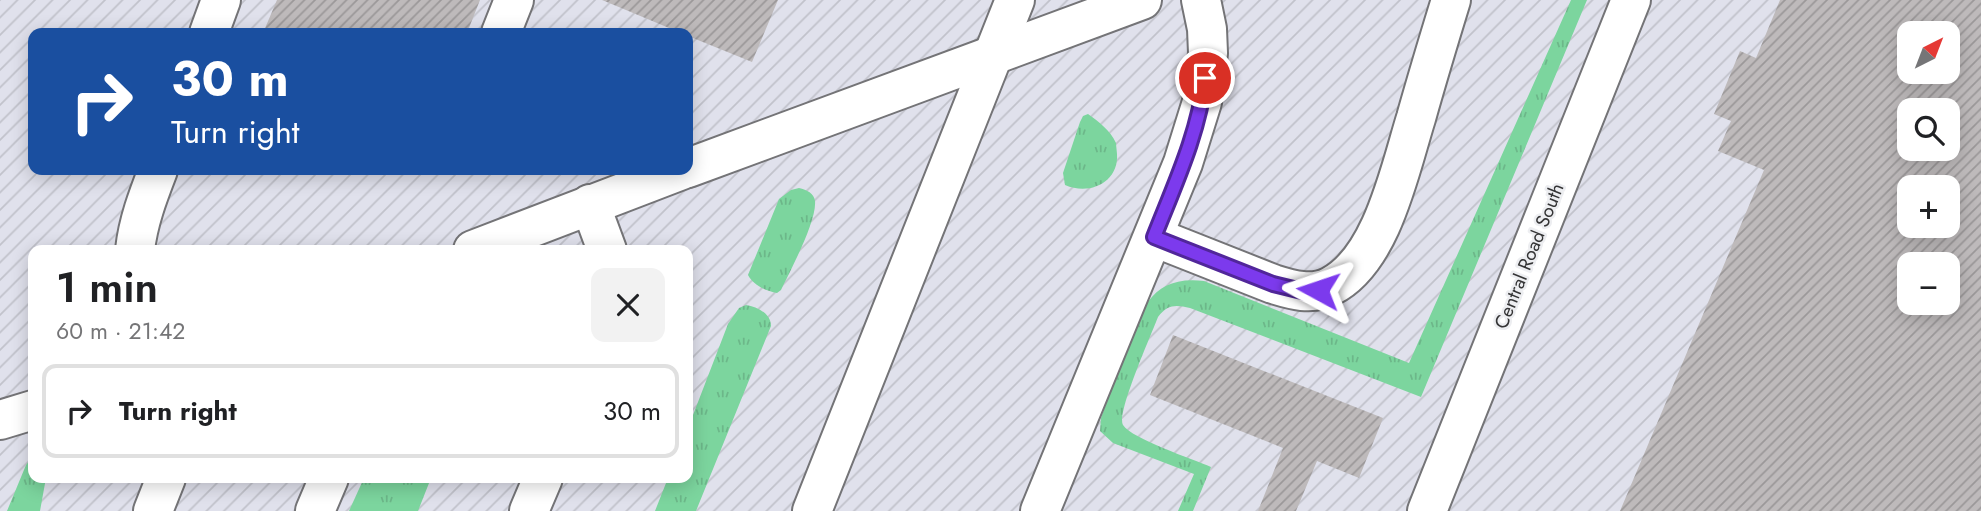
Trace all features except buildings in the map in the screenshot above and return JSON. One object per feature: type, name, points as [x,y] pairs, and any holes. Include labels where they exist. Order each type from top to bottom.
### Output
[{"type":"lane","points":[[211,28],[221,0]]},
{"type":"lane","points":[[503,28],[514,0]]},
{"type":"lane","points":[[813,511],[1015,0]]},
{"type":"lane","points":[[693,166],[1142,0]]},
{"type":"lane","points":[[1040,511],[1183,163],[1202,102],[1208,53],[1207,29],[1201,0]]},
{"type":"lane","points":[[1154,237],[1292,290],[1318,290],[1331,286],[1348,273],[1369,247],[1387,212],[1451,0]]},
{"type":"lane","name":"Central Road South","points":[[1427,511],[1631,0]]},
{"type":"lane","points":[[135,245],[156,175]]},
{"type":"lane","points":[[487,245],[668,175]]},
{"type":"lane","points":[[590,204],[605,245]]},
{"type":"lane","points":[[0,420],[28,412]]},
{"type":"lane","points":[[153,511],[164,483]]},
{"type":"lane","points":[[314,511],[327,483]]},
{"type":"lane","points":[[529,511],[541,483]]},
{"type":"shaded area","points":[[0,0],[1981,0],[1981,511],[0,511]]},
{"type":"green space","points":[[1571,0],[1587,0],[1421,397],[1190,308],[1172,306],[1158,317],[1129,390],[1122,418],[1123,425],[1138,436],[1211,467],[1193,511],[1178,511],[1194,474],[1113,443],[1100,431],[1101,418],[1137,321],[1151,298],[1172,283],[1204,281],[1409,363]]},
{"type":"green space","points":[[1088,114],[1114,138],[1116,164],[1108,179],[1101,184],[1084,189],[1074,188],[1065,185],[1063,173],[1080,122],[1083,116]]},
{"type":"green space","points":[[799,188],[810,192],[814,198],[812,221],[781,290],[777,293],[756,285],[748,275],[779,199],[791,190]]},
{"type":"green space","points":[[746,305],[759,309],[769,318],[771,326],[696,511],[655,511],[666,483],[693,483],[693,415],[728,324],[739,308]]},
{"type":"green space","points":[[28,462],[28,483],[45,483],[40,511],[7,511]]},
{"type":"green space","points":[[362,483],[429,483],[418,511],[349,511]]},
{"type":"route","points":[[1205,78],[1202,102],[1183,163],[1154,237],[1273,284],[1306,292],[1318,290]]}]
